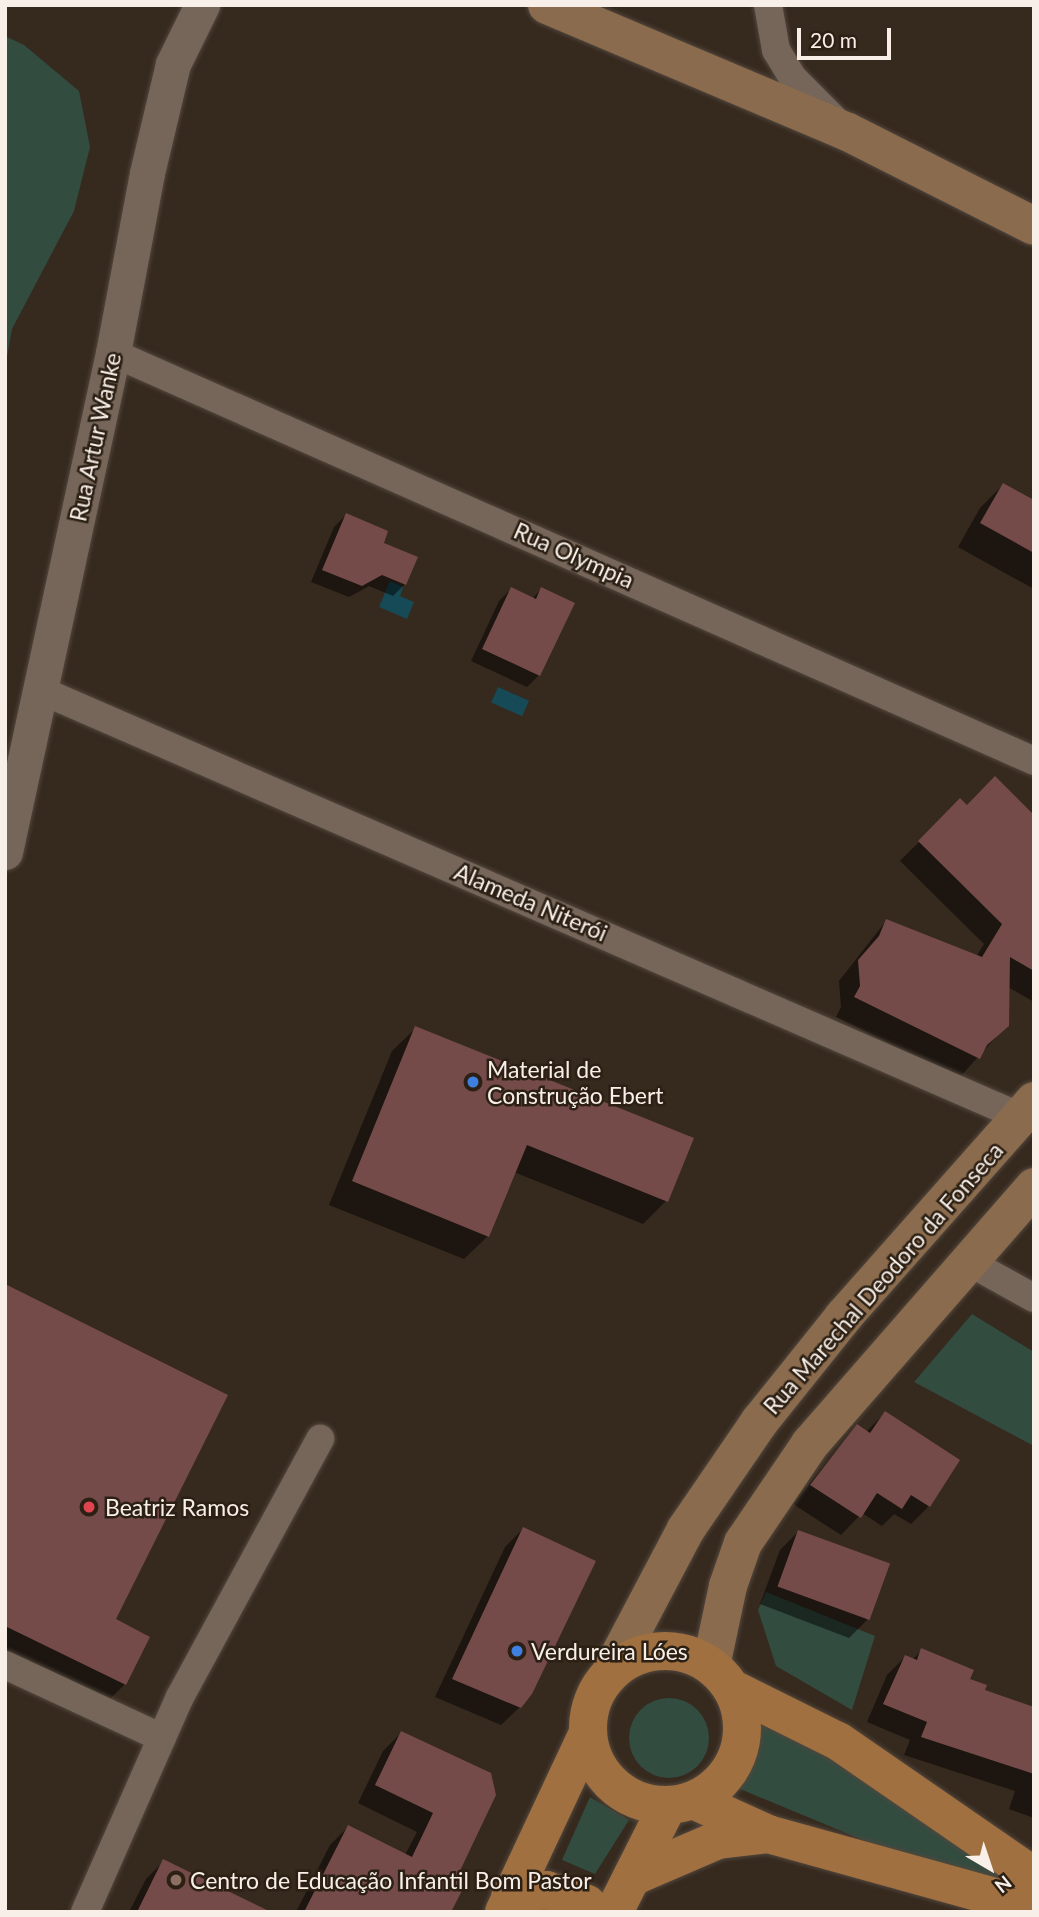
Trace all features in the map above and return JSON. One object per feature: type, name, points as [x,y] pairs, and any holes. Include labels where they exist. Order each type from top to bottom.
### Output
[{"type":"main road","points":[[547,5],[848,132],[904,164],[1034,226]]},
{"type":"main road","name":"Rua Marechal Deodoro da Fonseca","points":[[610,1675],[686,1529],[760,1422],[814,1353],[1027,1109]]},
{"type":"main road","points":[[614,1912],[632,1877],[680,1803],[720,1781],[738,1753],[742,1720],[721,1677],[728,1586],[743,1543],[810,1444],[861,1381],[970,1262],[1034,1187]]},
{"type":"main road","points":[[814,1353],[861,1381]]},
{"type":"main road","points":[[507,1904],[588,1733],[592,1701],[610,1675],[632,1658],[658,1651],[686,1654],[721,1677],[838,1741],[1034,1876]]},
{"type":"main road","points":[[588,1733],[593,1756],[605,1777],[622,1793],[644,1803],[680,1803],[768,1834],[1034,1908]]},
{"type":"main road","points":[[632,1877],[718,1840],[768,1834]]},
{"type":"main road","points":[[507,1904],[546,1890],[587,1904],[594,1912]]},
{"type":"street","points":[[768,5],[776,50],[793,78],[848,132]]},
{"type":"street","name":"Rua Artur Wanke","points":[[5,852],[113,353],[147,173],[173,64],[193,12]]},
{"type":"street","points":[[904,164],[1034,232]]},
{"type":"street","name":"Rua Olympia","points":[[113,353],[1034,761]]},
{"type":"street","name":"Alameda Niterói","points":[[40,690],[1027,1109]]},
{"type":"street","points":[[970,1262],[1034,1298]]},
{"type":"street","points":[[85,1912],[162,1738],[320,1439]]},
{"type":"street","points":[[5,1665],[162,1738]]},
{"type":"green space","points":[[5,36],[24,45],[79,91],[90,147],[74,211],[12,329],[5,368]]},
{"type":"green space","points":[[972,1314],[1034,1352],[1034,1446],[914,1382]]},
{"type":"green space","points":[[766,1592],[875,1636],[852,1710],[776,1666],[758,1610]]},
{"type":"green space","points":[[669,1698],[684,1701],[697,1710],[706,1723],[709,1738],[706,1753],[697,1766],[684,1775],[669,1778],[654,1775],[641,1766],[632,1753],[629,1738],[632,1723],[641,1710],[654,1701]]},
{"type":"green space","points":[[755,1722],[809,1746],[894,1800],[1005,1879],[901,1856],[733,1786],[755,1739]]},
{"type":"green space","points":[[590,1797],[629,1820],[595,1874],[562,1860]]},
{"type":"water","points":[[390,581],[403,587],[400,596],[414,602],[407,619],[379,607]]},
{"type":"water","points":[[498,687],[529,701],[522,716],[491,703]]},
{"type":"building","points":[[1003,483],[1034,500],[1034,553],[980,523]]},
{"type":"building","points":[[346,513],[388,531],[384,543],[418,557],[406,585],[382,575],[362,586],[322,570]]},
{"type":"building","points":[[511,587],[536,599],[541,587],[575,603],[540,676],[482,649]]},
{"type":"building","points":[[995,776],[1034,815],[1034,971],[1010,957],[1009,1026],[987,1045],[980,1059],[854,997],[860,986],[858,960],[879,936],[886,919],[982,957],[1002,924],[918,841],[960,798],[967,805]]},
{"type":"building","name":"Material de Construção Ebert","points":[[415,1026],[694,1138],[668,1202],[527,1145],[489,1237],[352,1181]]},
{"type":"building","name":"Beatriz Ramos","points":[[5,1284],[228,1395],[116,1619],[150,1637],[126,1685],[5,1626]]},
{"type":"building","points":[[885,1411],[960,1460],[930,1507],[911,1495],[902,1509],[877,1493],[861,1518],[810,1485],[857,1424],[870,1433]]},
{"type":"building","points":[[523,1527],[596,1561],[532,1694],[521,1708],[452,1679]]},
{"type":"building","points":[[798,1530],[890,1564],[870,1620],[777,1586]]},
{"type":"building","points":[[921,1648],[974,1670],[970,1679],[987,1685],[985,1690],[1034,1707],[1034,1774],[921,1737],[927,1722],[883,1704],[905,1655],[917,1660]]},
{"type":"building","points":[[401,1731],[491,1773],[496,1795],[458,1875],[468,1879],[451,1912],[304,1912],[348,1825],[412,1857],[433,1813],[375,1785]]},
{"type":"building","name":"Centro de Educação Infantil Bom Pastor","points":[[163,1859],[271,1912],[137,1912]]},
{"type":"place","name":"Material de Construção Ebert","points":[[473,1082]]},
{"type":"place","name":"Beatriz Ramos","points":[[89,1507]]},
{"type":"place","name":"Verdureira Lóes","points":[[517,1651]]},
{"type":"place","name":"Centro de Educação Infantil Bom Pastor","points":[[176,1880]]}]
